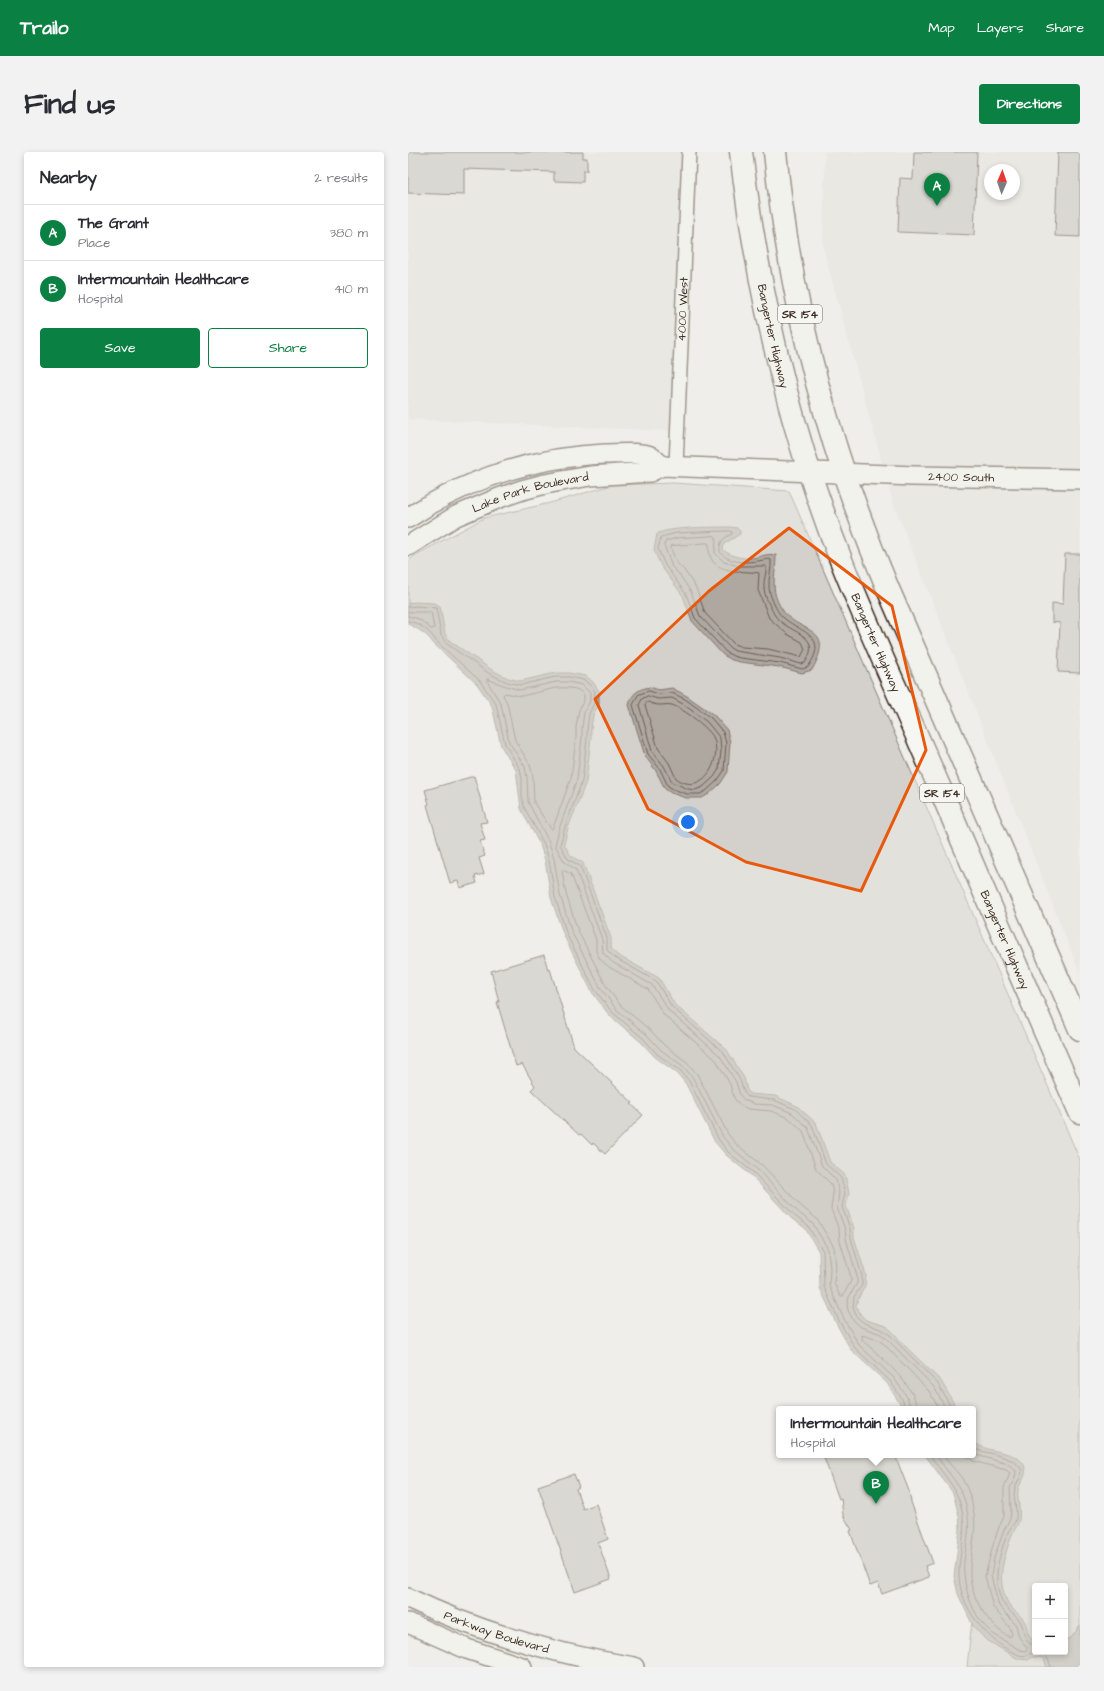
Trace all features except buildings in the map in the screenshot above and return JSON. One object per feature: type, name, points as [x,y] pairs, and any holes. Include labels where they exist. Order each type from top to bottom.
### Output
[{"type":"highway","name":"Bangerter Highway","points":[[741,152],[745,189],[767,312],[784,388],[840,559],[1080,1112]]},
{"type":"highway","name":"SR 154","points":[[775,152],[782,211],[800,310],[821,399],[843,472],[868,541],[888,589],[1080,1029]]},
{"type":"street","name":"4000 West","points":[[669,466],[690,152]]},
{"type":"street","name":"Lake Park Boulevard","points":[[408,518],[441,498],[472,483],[539,462],[580,456],[618,454],[650,455],[669,466]]},
{"type":"street","name":"Lake Park Boulevard","points":[[408,546],[456,516],[492,500],[552,482],[590,476],[650,472],[669,466],[843,472]]},
{"type":"street","name":"2400 South","points":[[843,472],[914,476],[1080,479]]},
{"type":"street","name":"Parkway Boulevard","points":[[408,1598],[476,1628],[511,1640],[562,1654],[634,1667]]},
{"type":"street","name":"Parkway Boulevard","points":[[408,1623],[467,1649],[522,1667]]},
{"type":"highlighted area","points":[[789,528],[892,606],[926,750],[861,891],[746,862],[648,809],[595,699],[709,591]]},
{"type":"shaded area","points":[[408,152],[686,152],[670,431],[408,419]]},
{"type":"shaded area","points":[[825,152],[1080,152],[1080,973],[893,502],[823,247]]},
{"type":"shaded area","points":[[674,483],[789,491],[1080,1160],[1080,1667],[967,1667],[982,1525],[973,1458],[976,1458],[976,1406],[909,1406],[869,1340],[814,1222],[601,967],[494,684],[408,617],[408,562],[414,556],[484,518],[550,503],[612,485]]},
{"type":"water","points":[[737,528],[740,531],[740,534],[724,544],[723,550],[735,556],[744,558],[753,558],[768,554],[776,555],[774,589],[778,602],[789,617],[818,637],[820,644],[819,655],[812,670],[802,673],[779,667],[732,660],[723,655],[692,621],[683,596],[661,566],[654,550],[657,534],[681,529]]},
{"type":"water","points":[[408,603],[434,603],[440,606],[445,634],[450,641],[492,670],[508,678],[520,681],[555,673],[569,673],[586,676],[593,682],[599,691],[599,704],[593,715],[586,782],[568,828],[564,844],[571,856],[583,863],[611,938],[611,948],[617,955],[659,978],[675,1005],[727,1050],[744,1078],[747,1090],[750,1094],[775,1096],[797,1106],[816,1123],[830,1162],[845,1175],[849,1193],[846,1206],[854,1228],[854,1237],[866,1275],[865,1286],[856,1306],[866,1320],[886,1326],[893,1332],[903,1344],[941,1381],[955,1406],[901,1406],[887,1383],[851,1350],[836,1323],[820,1288],[819,1252],[805,1228],[792,1219],[752,1176],[726,1155],[715,1142],[686,1084],[677,1073],[655,1057],[641,1042],[609,1015],[592,992],[564,936],[551,898],[545,860],[540,845],[521,809],[516,770],[501,746],[492,706],[477,684],[431,640],[419,630],[408,624]]},
{"type":"water","points":[[650,687],[659,690],[672,688],[687,696],[714,715],[727,730],[730,742],[728,772],[720,784],[702,798],[686,798],[671,793],[665,789],[656,771],[645,756],[629,705],[636,692]]},
{"type":"water","points":[[976,1443],[985,1448],[1014,1456],[1020,1460],[1024,1465],[1025,1475],[1018,1490],[1020,1512],[1019,1520],[1011,1537],[1002,1569],[1002,1584],[1004,1593],[1010,1606],[1025,1622],[1029,1636],[1032,1639],[1032,1655],[1068,1655],[1068,1639],[1072,1637],[1080,1625],[1080,1667],[1047,1667],[1043,1658],[1033,1657],[1028,1660],[1018,1659],[985,1639],[973,1626],[958,1594],[954,1576],[960,1529],[959,1516],[953,1493],[927,1458],[976,1458]]},
{"type":"place","name":"The Grant","points":[[937,206]]},
{"type":"place","name":"Intermountain Healthcare","points":[[876,1504]]}]
